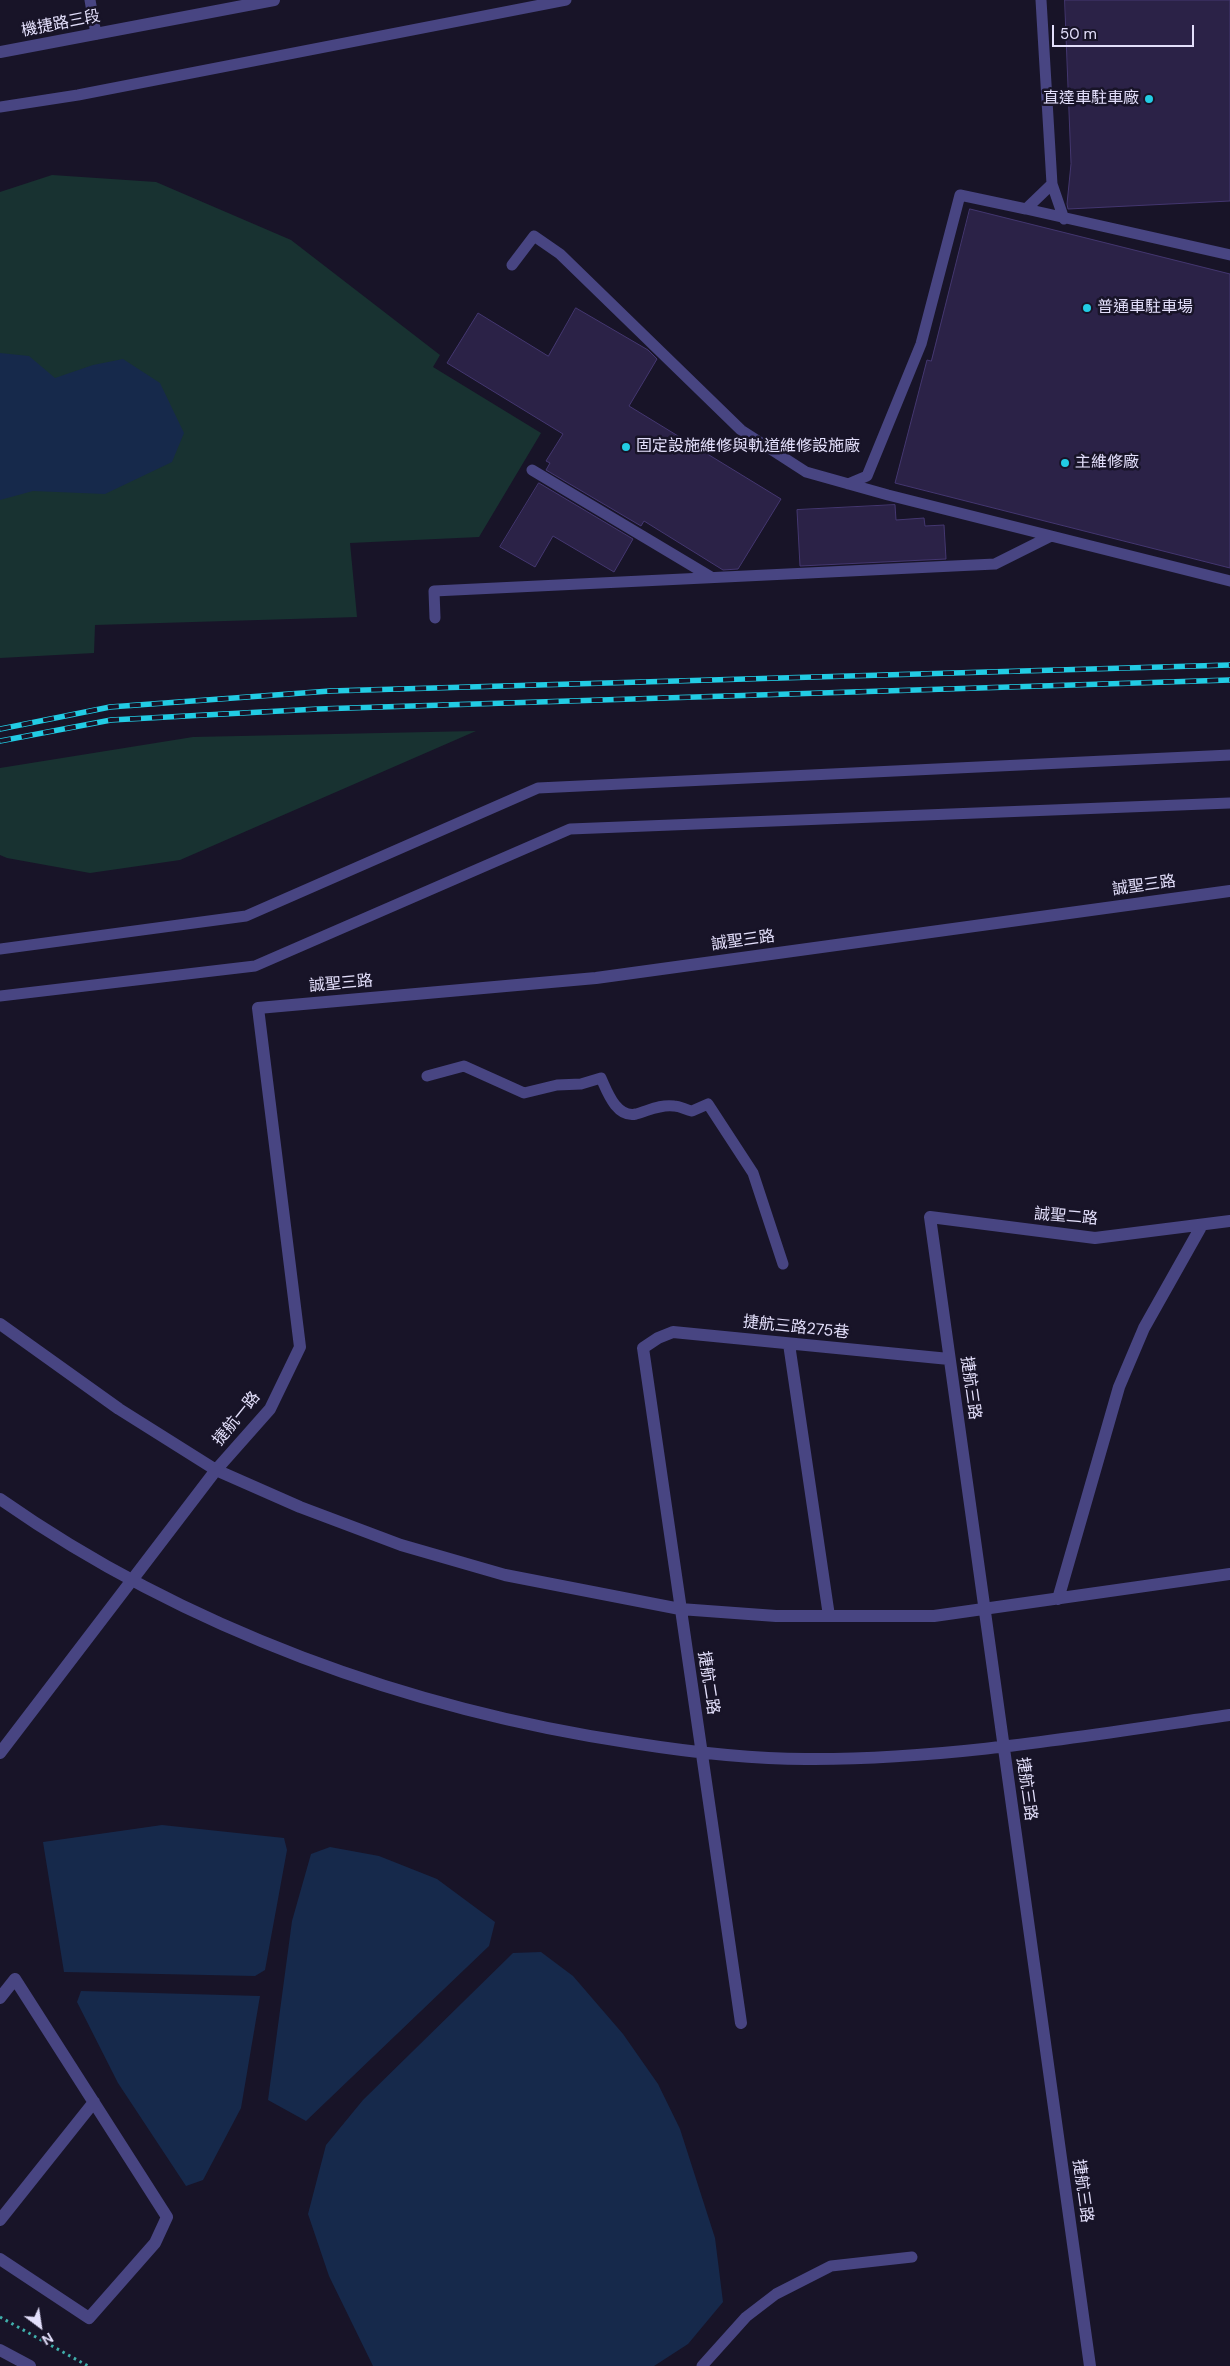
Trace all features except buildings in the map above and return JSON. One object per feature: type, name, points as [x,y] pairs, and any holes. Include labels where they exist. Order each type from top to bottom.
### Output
[{"type":"street","name":"機捷路三段","points":[[0,52],[274,0]]},
{"type":"street","name":"誠聖三路","points":[[258,1008],[596,978],[1230,891]]},
{"type":"street","name":"捷航一路","points":[[0,1752],[216,1470],[270,1409],[300,1347],[258,1008]]},
{"type":"street","name":"誠聖二路","points":[[930,1217],[1095,1238],[1230,1221]]},
{"type":"street","name":"捷航三路","points":[[930,1217],[1090,2366]]},
{"type":"street","points":[[1058,1599],[1119,1387],[1144,1328],[1202,1225]]},
{"type":"street","points":[[0,1324],[118,1409],[216,1470],[300,1508],[401,1545],[505,1575],[680,1609],[776,1616],[934,1616],[1230,1574]]},
{"type":"street","name":"捷航三路275巷","points":[[643,1348],[658,1338],[673,1332],[949,1359]]},
{"type":"street","points":[[789,1344],[829,1616]]},
{"type":"street","name":"捷航二路","points":[[643,1348],[741,2023]]},
{"type":"street","points":[[0,1499],[34,1523],[130,1580],[219,1624],[322,1663],[446,1706],[566,1733],[703,1753],[805,1760],[921,1755],[1004,1746],[1230,1715]]},
{"type":"street","points":[[0,1998],[15,1980],[167,2217],[155,2243],[89,2318],[0,2259]]},
{"type":"street","points":[[0,2220],[94,2102]]},
{"type":"street","points":[[0,2350],[30,2366]]},
{"type":"lane","points":[[90,0],[96,34]]},
{"type":"lane","points":[[0,107],[78,95],[566,0]]},
{"type":"lane","points":[[1041,0],[1052,184],[1064,219]]},
{"type":"lane","points":[[1026,210],[1052,184]]},
{"type":"lane","points":[[848,484],[867,476],[921,344],[960,195],[1230,255]]},
{"type":"lane","points":[[512,265],[534,236],[560,254],[741,430],[806,472],[1230,581]]},
{"type":"lane","points":[[532,470],[710,577]]},
{"type":"lane","points":[[435,618],[434,591],[995,564],[1051,536]]},
{"type":"lane","points":[[0,949],[246,916],[538,788],[1230,755]]},
{"type":"lane","points":[[0,996],[255,966],[570,829],[1230,803]]},
{"type":"lane","points":[[427,1076],[464,1066],[524,1093],[557,1085],[582,1084],[601,1078],[611,1100],[620,1110],[634,1114],[652,1108],[673,1106],[692,1111],[708,1104],[753,1173],[783,1264]]},
{"type":"lane","points":[[702,2366],[746,2317],[776,2294],[831,2266],[912,2257]]},
{"type":"path","points":[[0,2317],[88,2366]]},
{"type":"green space","points":[[52,175],[156,182],[291,240],[440,355],[433,367],[541,433],[479,537],[350,543],[357,617],[95,625],[94,653],[0,658],[0,192]]},
{"type":"green space","points":[[476,731],[180,860],[90,873],[7,858],[0,855],[0,768],[193,737]]},
{"type":"water","points":[[0,353],[29,356],[55,378],[93,365],[123,359],[160,383],[184,433],[172,462],[105,494],[33,491],[0,500]]},
{"type":"water","points":[[162,1825],[284,1838],[287,1850],[265,1970],[255,1976],[64,1972],[43,1842]]},
{"type":"water","points":[[330,1847],[379,1856],[437,1879],[495,1922],[489,1946],[306,2121],[268,2100],[292,1921],[311,1854]]},
{"type":"water","points":[[541,1952],[573,1976],[623,2034],[658,2084],[680,2129],[715,2238],[723,2302],[688,2344],[654,2366],[373,2366],[329,2276],[308,2214],[326,2145],[363,2100],[513,1953]]},
{"type":"water","points":[[81,1991],[260,1996],[241,2108],[203,2180],[186,2186],[118,2083],[77,2002]]},
{"type":"railway","points":[[0,729],[110,707],[330,691],[1230,665]]},
{"type":"railway","points":[[0,741],[111,720],[318,709],[1230,680]]},
{"type":"place","name":"直達車駐車廠","points":[[1149,99]]},
{"type":"place","name":"普通車駐車場","points":[[1087,308]]},
{"type":"place","name":"固定設施維修與軌道維修設施廠","points":[[626,447]]},
{"type":"place","name":"主維修廠","points":[[1065,463]]}]
